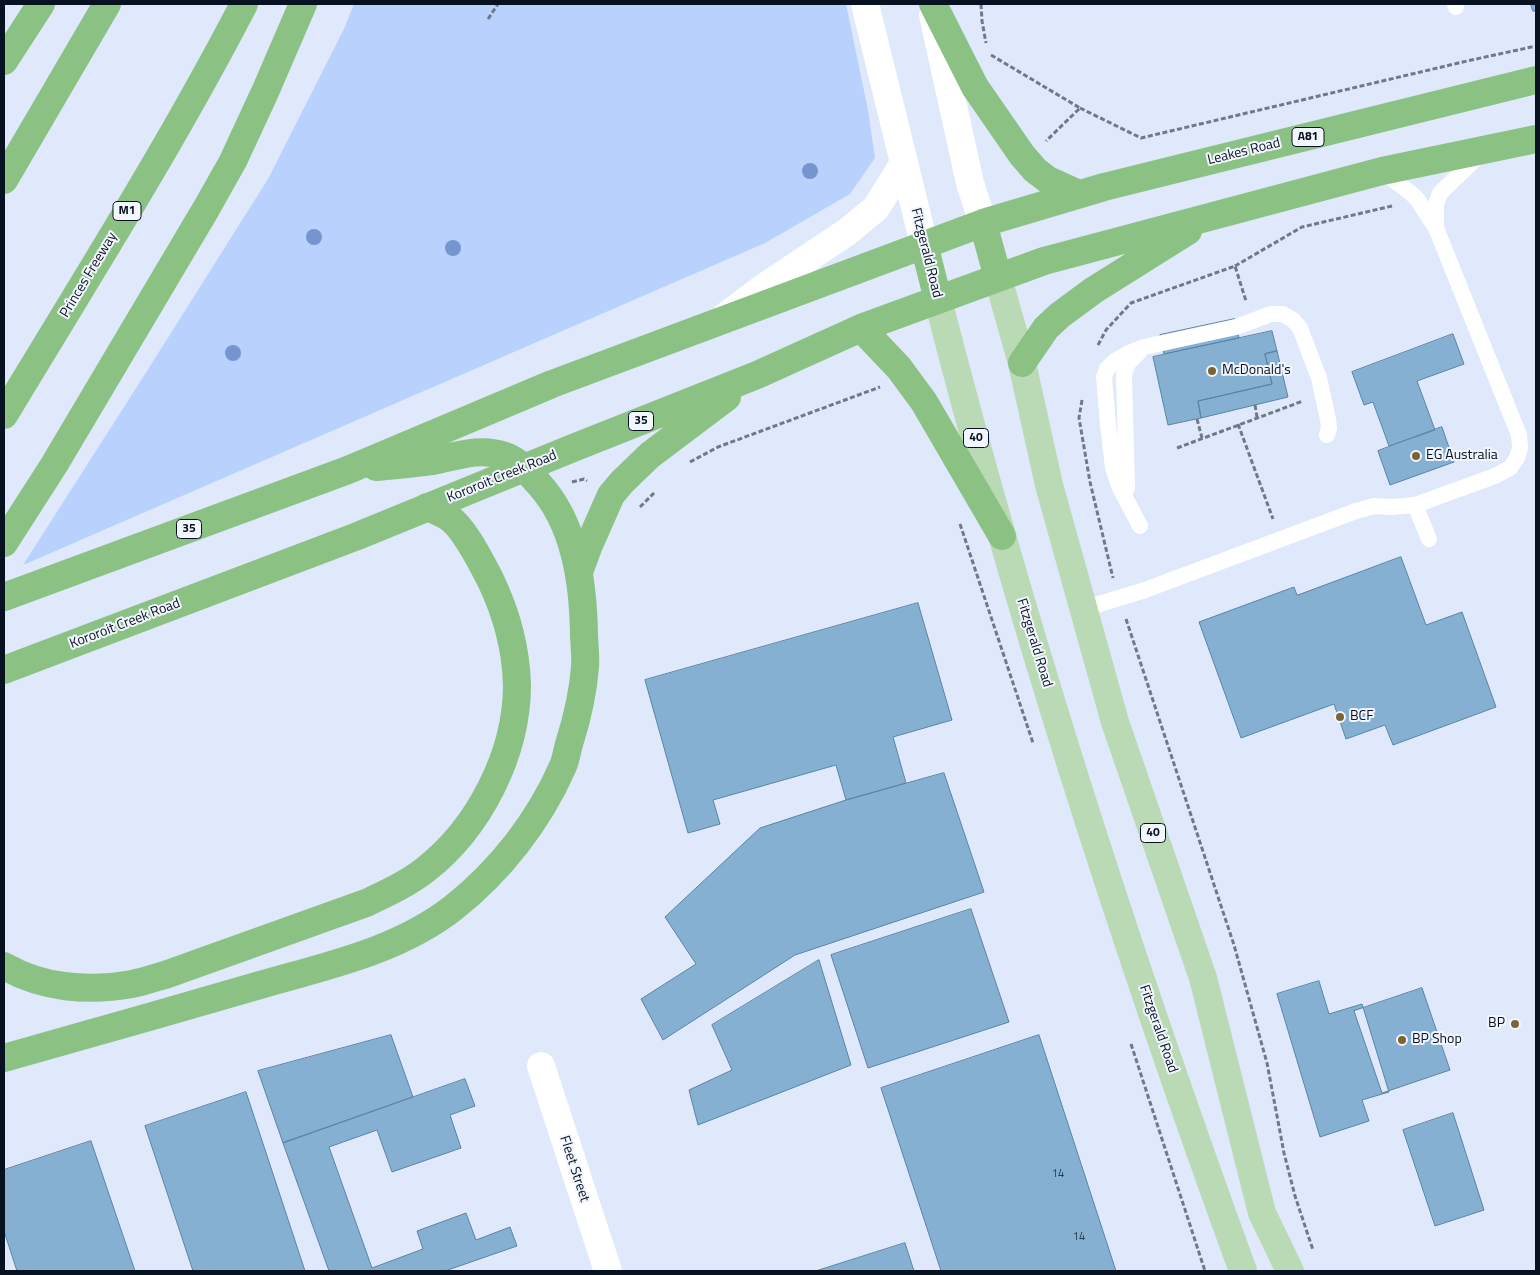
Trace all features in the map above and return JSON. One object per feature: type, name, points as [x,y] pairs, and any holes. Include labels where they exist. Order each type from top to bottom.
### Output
[{"type":"highway","points":[[4,61],[41,4]]},
{"type":"highway","points":[[4,180],[107,4]]},
{"type":"highway","name":"Princes Freeway","points":[[4,415],[156,163],[211,68],[244,4]]},
{"type":"highway","points":[[4,543],[64,448],[220,185],[266,92],[303,4]]},
{"type":"highway","points":[[932,4],[975,87],[1022,156],[1048,180],[1079,194]]},
{"type":"highway","name":"Leakes Road","points":[[983,223],[1079,194],[1536,80]]},
{"type":"highway","points":[[924,244],[983,223],[998,278],[1044,261],[1382,171],[1536,139]]},
{"type":"highway","points":[[1022,363],[1046,328],[1060,315],[1094,290],[1211,216]]},
{"type":"highway","name":"Fitzgerald Road","points":[[924,244],[938,300]]},
{"type":"highway","name":"35","points":[[4,597],[348,470],[552,384],[924,244]]},
{"type":"highway","name":"Kororoit Creek Road","points":[[4,670],[346,540],[757,375],[861,328],[998,278]]},
{"type":"highway","points":[[861,328],[900,368],[924,402],[1002,536]]},
{"type":"highway","points":[[579,572],[611,495],[622,482],[650,455],[757,375]]},
{"type":"highway","points":[[4,1058],[172,1011],[343,961],[384,947],[417,931],[451,910],[481,885],[516,846],[541,808],[563,765],[577,718],[585,666],[584,616],[579,572],[571,541],[546,491],[525,468],[509,457],[492,452],[474,452],[432,461],[348,470]]},
{"type":"highway","points":[[4,966],[38,981],[68,988],[103,988],[133,984],[165,975],[366,903],[397,889],[426,870],[448,849],[468,826],[485,800],[497,776],[513,724],[517,686],[508,624],[498,596],[485,570],[458,525],[449,517],[427,507]]},
{"type":"main road","name":"Fitzgerald Road","points":[[865,4],[924,244]]},
{"type":"main road","points":[[932,4],[970,183],[983,223]]},
{"type":"main road","points":[[716,323],[763,288],[848,232],[876,208],[904,163]]},
{"type":"main road","name":"40","points":[[998,278],[1022,363],[1049,485],[1115,722],[1203,978],[1262,1213],[1290,1271]]},
{"type":"main road","name":"Fitzgerald Road","points":[[938,300],[1002,536],[1042,671],[1126,932],[1187,1114],[1243,1271]]},
{"type":"main road","name":"Fleet Street","points":[[541,1066],[608,1271]]},
{"type":"lane","points":[[1436,228],[1436,204],[1440,194],[1486,150]]},
{"type":"lane","points":[[1083,609],[1120,599],[1356,511],[1374,506],[1416,505],[1495,476],[1510,468],[1517,458],[1520,448],[1519,435],[1436,228],[1417,199],[1382,171]]},
{"type":"lane","points":[[1140,526],[1128,505],[1125,460],[1124,375],[1128,363],[1144,348],[1236,326],[1271,314],[1283,314],[1294,320],[1300,328],[1319,378],[1328,419],[1329,428],[1327,435]]},
{"type":"lane","points":[[1416,505],[1429,539]]},
{"type":"path","points":[[488,20],[498,4]]},
{"type":"path","points":[[981,4],[987,50],[995,65]]},
{"type":"path","points":[[989,53],[1080,108],[1141,138],[1536,46]]},
{"type":"path","points":[[1040,134],[1046,141],[1080,108]]},
{"type":"path","points":[[1093,352],[1106,330],[1131,303],[1235,266],[1302,228],[1417,199]]},
{"type":"path","points":[[1235,266],[1252,320]]},
{"type":"path","points":[[880,386],[886,394]]},
{"type":"path","points":[[1082,399],[1079,418],[1090,482],[1110,568],[1234,945],[1267,1063],[1284,1153],[1295,1196],[1309,1237]]},
{"type":"path","points":[[1177,448],[1306,400]]},
{"type":"path","points":[[1255,405],[1258,417]]},
{"type":"path","points":[[1197,419],[1202,438]]},
{"type":"path","points":[[1238,424],[1281,539]]},
{"type":"path","points":[[959,519],[1033,744]]},
{"type":"path","points":[[1128,1036],[1205,1271]]},
{"type":"shaded area","points":[[354,4],[846,4],[868,110],[875,158],[850,194],[765,243],[23,565],[268,179],[344,29]]},
{"type":"building","points":[[1531,4],[1536,4],[1536,11],[1533,11]]},
{"type":"building","points":[[1235,319],[1239,338],[1164,354],[1160,335]]},
{"type":"building","name":"McDonald's","points":[[1272,331],[1277,351],[1265,354],[1272,384],[1198,401],[1201,418],[1168,425],[1153,357]]},
{"type":"building","points":[[1453,334],[1464,364],[1417,381],[1435,430],[1389,446],[1373,402],[1364,405],[1352,372]]},
{"type":"building","points":[[1277,351],[1288,397],[1201,418],[1198,401],[1272,384],[1265,354]]},
{"type":"building","name":"EG Australia","points":[[1442,427],[1454,462],[1390,485],[1378,451]]},
{"type":"building","points":[[1401,557],[1426,625],[1462,612],[1496,707],[1393,745],[1385,725],[1346,739],[1334,704],[1241,738],[1199,622],[1294,587],[1297,595]]},
{"type":"building","points":[[918,603],[952,720],[893,737],[906,783],[846,800],[836,765],[713,800],[720,824],[688,833],[645,680]]},
{"type":"building","points":[[944,773],[984,892],[795,955],[663,1040],[641,999],[696,964],[665,917],[760,828],[846,800]]},
{"type":"building","points":[[971,909],[1009,1022],[868,1068],[831,955]]},
{"type":"building","points":[[819,960],[851,1065],[698,1125],[689,1090],[732,1070],[712,1025]]},
{"type":"building","points":[[1319,981],[1329,1014],[1362,1004],[1389,1092],[1362,1100],[1369,1121],[1320,1137],[1277,994]]},
{"type":"building","name":"BP Shop","points":[[1422,988],[1450,1070],[1382,1093],[1354,1011]]},
{"type":"building","points":[[391,1035],[413,1097],[283,1143],[258,1071]]},
{"type":"building","points":[[1039,1035],[1116,1271],[941,1271],[881,1088]]},
{"type":"building","points":[[465,1079],[475,1106],[450,1115],[461,1148],[392,1172],[377,1130],[329,1147],[372,1268],[423,1249],[417,1231],[466,1213],[476,1240],[510,1227],[517,1246],[445,1271],[329,1271],[283,1143]]},
{"type":"building","points":[[246,1092],[305,1271],[193,1271],[145,1126]]},
{"type":"building","points":[[1453,1113],[1484,1210],[1435,1226],[1403,1130]]},
{"type":"building","points":[[91,1141],[135,1271],[17,1271],[4,1231],[4,1170]]},
{"type":"building","points":[[905,1243],[914,1271],[816,1271]]},
{"type":"place","name":"McDonald's","points":[[1212,371]]},
{"type":"place","name":"EG Australia","points":[[1416,456]]},
{"type":"place","name":"BCF","points":[[1340,717]]},
{"type":"place","name":"BP","points":[[1515,1024]]},
{"type":"place","name":"BP Shop","points":[[1402,1040]]}]
